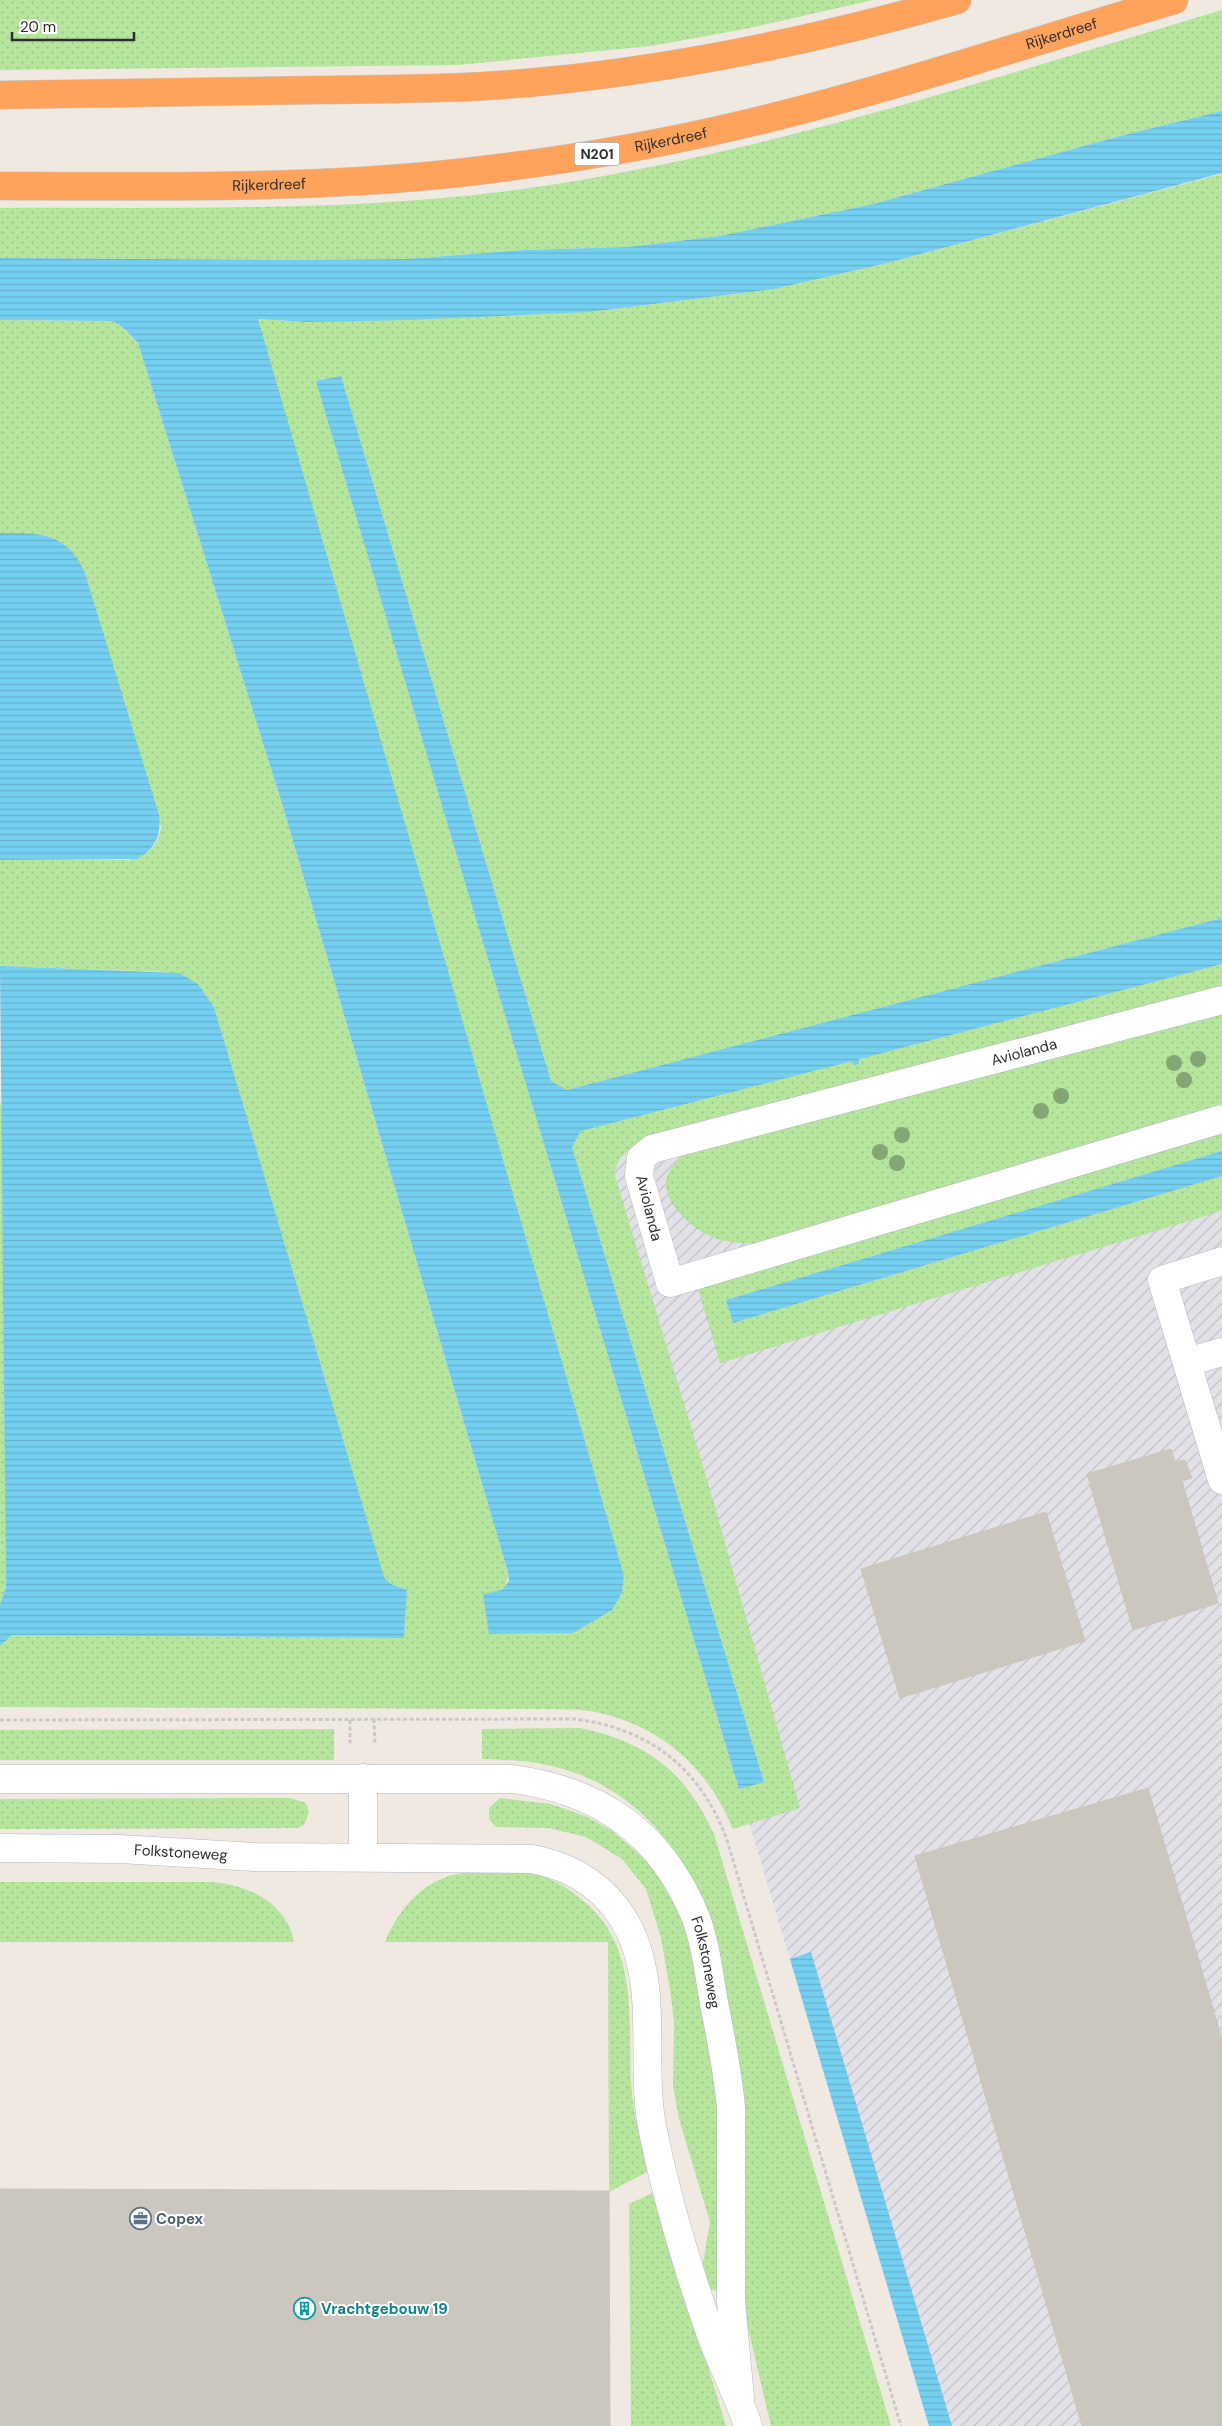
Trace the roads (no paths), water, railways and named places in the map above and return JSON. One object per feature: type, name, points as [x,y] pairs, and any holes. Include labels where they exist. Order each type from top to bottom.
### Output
[{"type":"highway","points":[[0,95],[398,89],[546,81],[628,71],[764,48],[845,30],[957,0]]},
{"type":"highway","name":"Rijkerdreef","points":[[0,186],[324,183],[481,170],[575,157],[646,145],[778,116],[1174,0]]},
{"type":"street","name":"Aviolanda","points":[[1222,1000],[652,1149],[641,1158],[639,1176],[670,1283],[1222,1119]]},
{"type":"street","points":[[1222,1261],[1162,1280],[1222,1480]]},
{"type":"street","points":[[1187,1362],[1222,1352]]},
{"type":"street","points":[[363,1778],[363,1857]]},
{"type":"street","name":"Folkstoneweg","points":[[0,1779],[496,1778],[559,1787],[597,1802],[619,1817],[646,1840],[673,1873],[700,1932],[728,2080],[732,2128],[730,2301],[740,2398]]},
{"type":"street","name":"Folkstoneweg","points":[[0,1848],[68,1847],[255,1857],[532,1859],[548,1862],[580,1876],[595,1886],[615,1905],[635,1944],[641,1967],[646,2001],[649,2108],[661,2167],[702,2309],[712,2337],[740,2398],[748,2426]]},
{"type":"water","points":[[1222,111],[1222,173],[887,263],[774,289],[589,312],[409,320],[306,322],[258,319],[624,1575],[622,1593],[612,1610],[573,1633],[489,1634],[483,1594],[502,1590],[509,1581],[508,1572],[283,807],[138,343],[126,330],[113,321],[0,320],[0,258],[407,259],[524,250],[628,247],[720,236],[873,204],[1120,136]]},
{"type":"water","points":[[341,376],[551,1081],[567,1090],[1222,918],[1222,964],[859,1059],[859,1064],[854,1065],[852,1061],[581,1131],[572,1147],[764,1782],[739,1789],[459,863],[316,381]]},
{"type":"water","points":[[0,533],[28,533],[61,542],[70,549],[85,573],[159,815],[160,822],[156,841],[148,851],[137,859],[0,860]]},
{"type":"water","points":[[0,966],[179,973],[198,984],[214,1007],[384,1577],[389,1583],[407,1590],[404,1638],[12,1635],[0,1646],[0,1604],[6,1588]]},
{"type":"water","points":[[1222,1151],[1222,1176],[733,1323],[726,1300]]},
{"type":"water","points":[[811,1952],[952,2426],[929,2426],[790,1959]]},
{"type":"place","name":"Copex","points":[[140,2219]]},
{"type":"place","name":"Vrachtgebouw 19","points":[[305,2309]]}]
